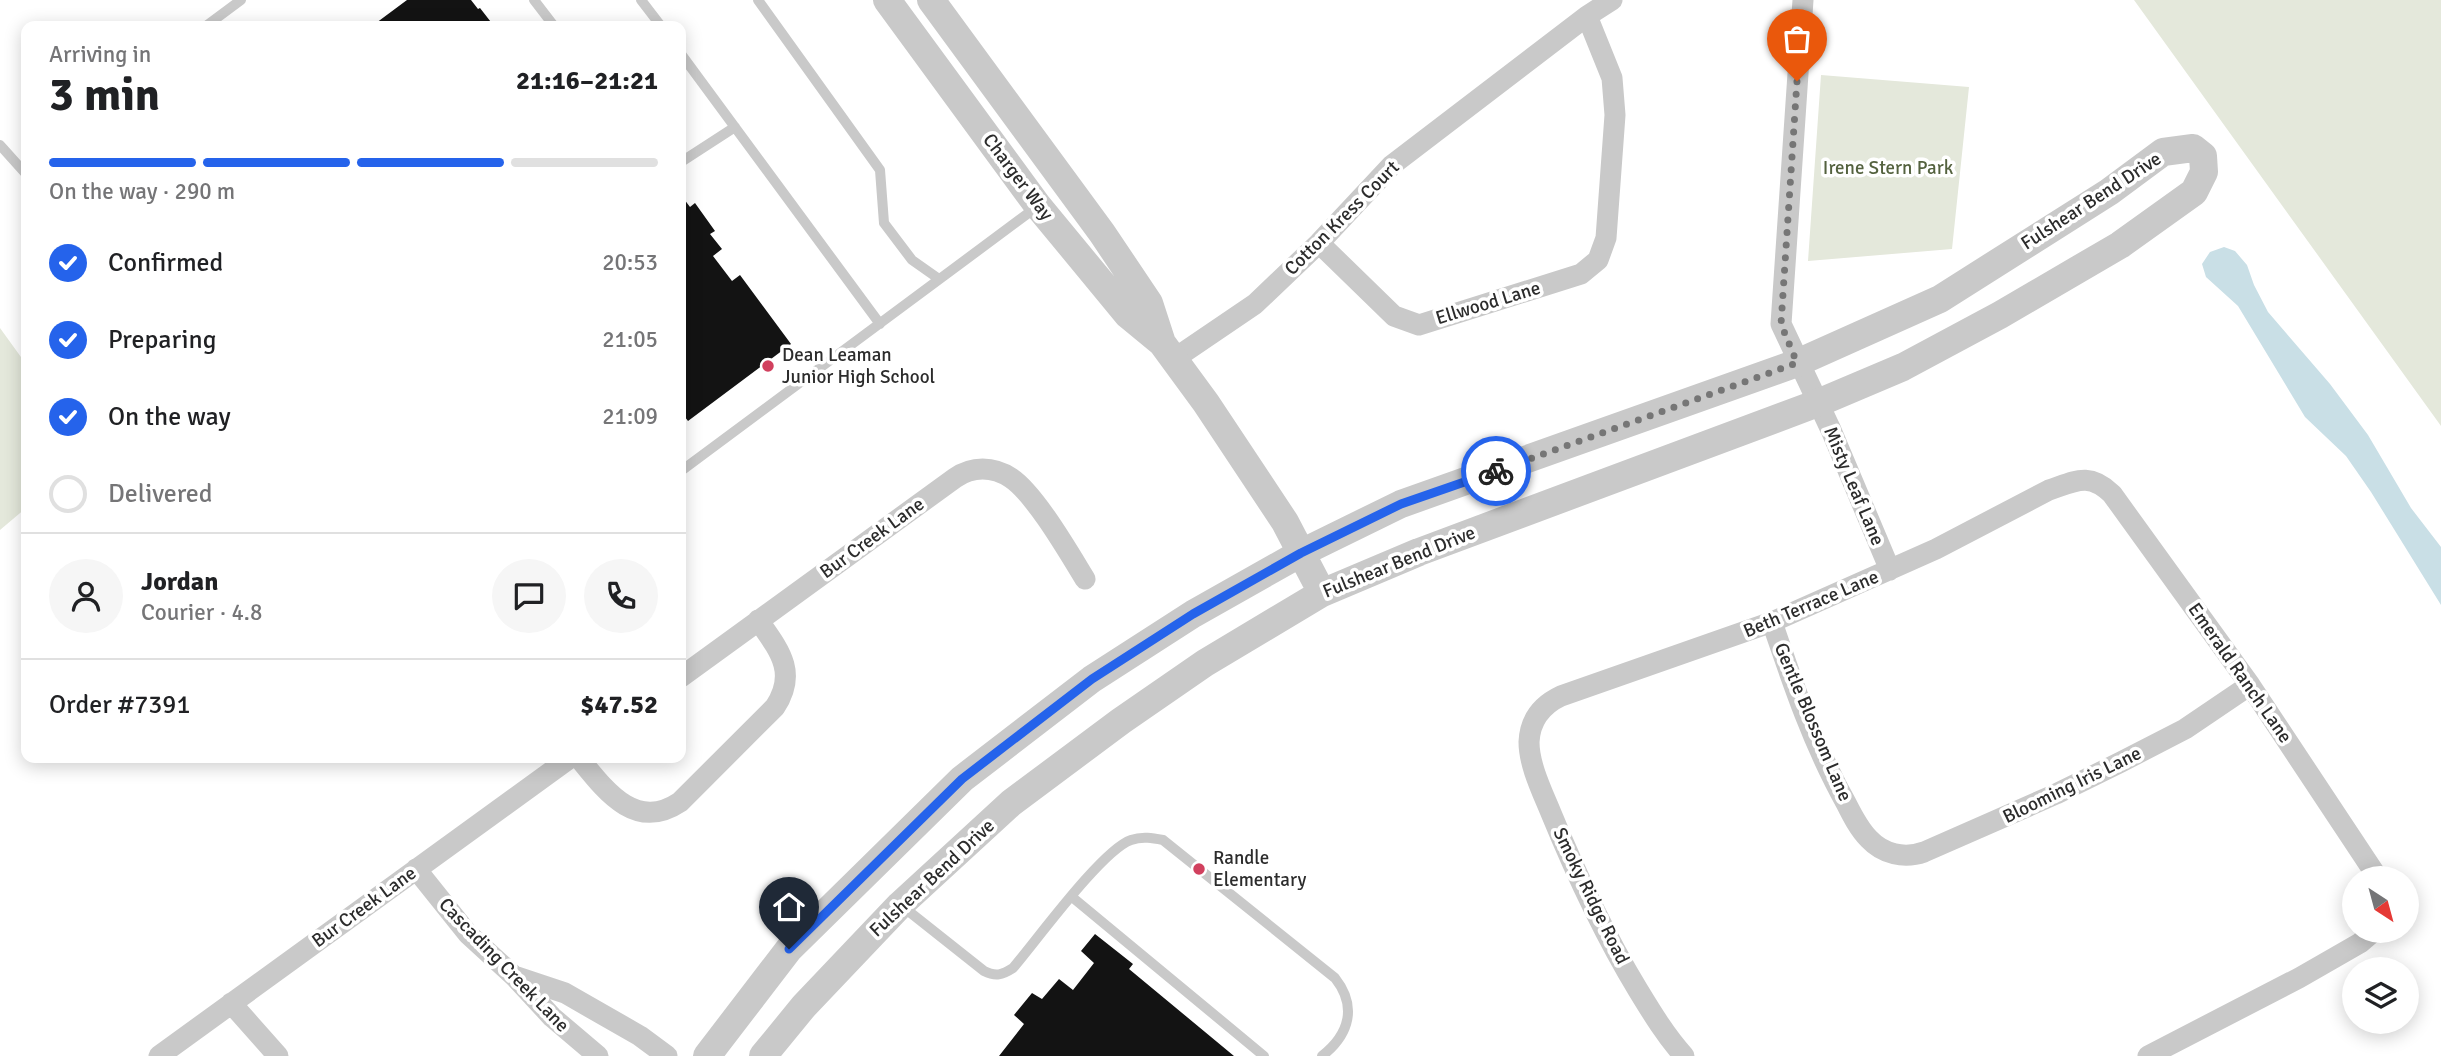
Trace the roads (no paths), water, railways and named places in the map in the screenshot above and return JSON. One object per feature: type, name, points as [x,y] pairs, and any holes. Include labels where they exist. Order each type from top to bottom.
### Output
[{"type":"street","name":"Charger Way","points":[[887,0],[1038,206],[1128,316],[1168,351],[1206,403],[1284,522],[1322,593]]},
{"type":"street","name":"Charger Way","points":[[931,0],[1068,184],[1149,303],[1168,351]]},
{"type":"street","name":"Cotton Kress Court","points":[[1168,351],[1255,304],[1320,243],[1392,165],[1587,16],[1612,0]]},
{"type":"street","name":"Misty Leaf Lane","points":[[1803,0],[1781,324],[1890,570]]},
{"type":"street","name":"Ellwood Lane","points":[[1320,243],[1394,316],[1419,325],[1581,274],[1598,260],[1606,238],[1615,115],[1612,78],[1587,16]]},
{"type":"street","name":"Fulshear Bend Drive","points":[[707,1056],[789,949],[962,779],[1092,679],[1193,614],[1301,553],[1401,504],[1797,363],[1940,299],[2109,192],[2163,152],[2193,148],[2203,156],[2204,172],[2194,192],[2120,245],[2000,315],[1903,367],[1818,403],[1419,552],[1322,593],[1205,663],[1121,721],[1011,803],[900,905],[804,1006],[762,1056]]},
{"type":"street","points":[[1038,206],[1068,184]]},
{"type":"street","name":"Bur Creek Lane","points":[[686,673],[961,474],[975,469],[991,470],[1010,477],[1021,486],[1085,579]]},
{"type":"street","name":"Beth Terrace Lane","points":[[1533,723],[1541,709],[1561,696],[1772,622],[1979,528],[2049,490],[2090,479]]},
{"type":"street","name":"Emerald Ranch Lane","points":[[2090,479],[2112,494],[2250,685],[2370,866]]},
{"type":"street","points":[[583,763],[615,799],[633,810],[660,811],[680,802],[770,712],[782,694],[786,680],[783,660],[758,621]]},
{"type":"street","name":"Gentle Blossom Lane","points":[[1772,622],[1802,707],[1839,792],[1864,833],[1884,850]]},
{"type":"street","name":"Blooming Iris Lane","points":[[1884,850],[1900,855],[1916,855],[1990,824],[2110,768],[2185,729],[2250,685]]},
{"type":"street","name":"Smoky Ridge Road","points":[[1533,723],[1529,741],[1531,758],[1575,870],[1630,977],[1665,1034],[1684,1056]]},
{"type":"street","name":"Bur Creek Lane","points":[[159,1056],[563,763]]},
{"type":"street","name":"Cascading Creek Lane","points":[[416,869],[459,924],[515,977],[552,1017],[598,1056]]},
{"type":"street","points":[[2148,1056],[2299,978],[2360,943]]},
{"type":"street","points":[[515,977],[565,993],[640,1036],[667,1056]]},
{"type":"street","points":[[231,1003],[278,1056]]},
{"type":"lane","points":[[213,21],[241,0]]},
{"type":"lane","points":[[534,0],[550,21]]},
{"type":"lane","points":[[641,0],[657,21]]},
{"type":"lane","points":[[758,0],[880,170],[884,223],[912,260],[939,279]]},
{"type":"lane","points":[[686,61],[880,324]]},
{"type":"lane","points":[[686,159],[735,127]]},
{"type":"lane","points":[[0,145],[21,163]]},
{"type":"lane","points":[[686,467],[1038,206]]},
{"type":"lane","points":[[900,905],[984,971],[995,976],[1004,974],[1013,968],[1108,854],[1133,839],[1149,837],[1163,840],[1335,978],[1344,989],[1348,1000],[1346,1025],[1341,1035],[1322,1056]]},
{"type":"lane","points":[[1072,897],[1264,1056]]},
{"type":"water","points":[[2224,247],[2235,251],[2247,265],[2268,312],[2330,384],[2368,435],[2411,508],[2441,547],[2441,605],[2346,456],[2305,417],[2238,306],[2206,277],[2202,264],[2210,252]]},
{"type":"place","name":"Dean Leaman Junior High School","points":[[768,366]]},
{"type":"place","name":"Randle Elementary","points":[[1199,869]]},
{"type":"park label","name":"Irene Stern Park","points":[[1888,168]]}]
